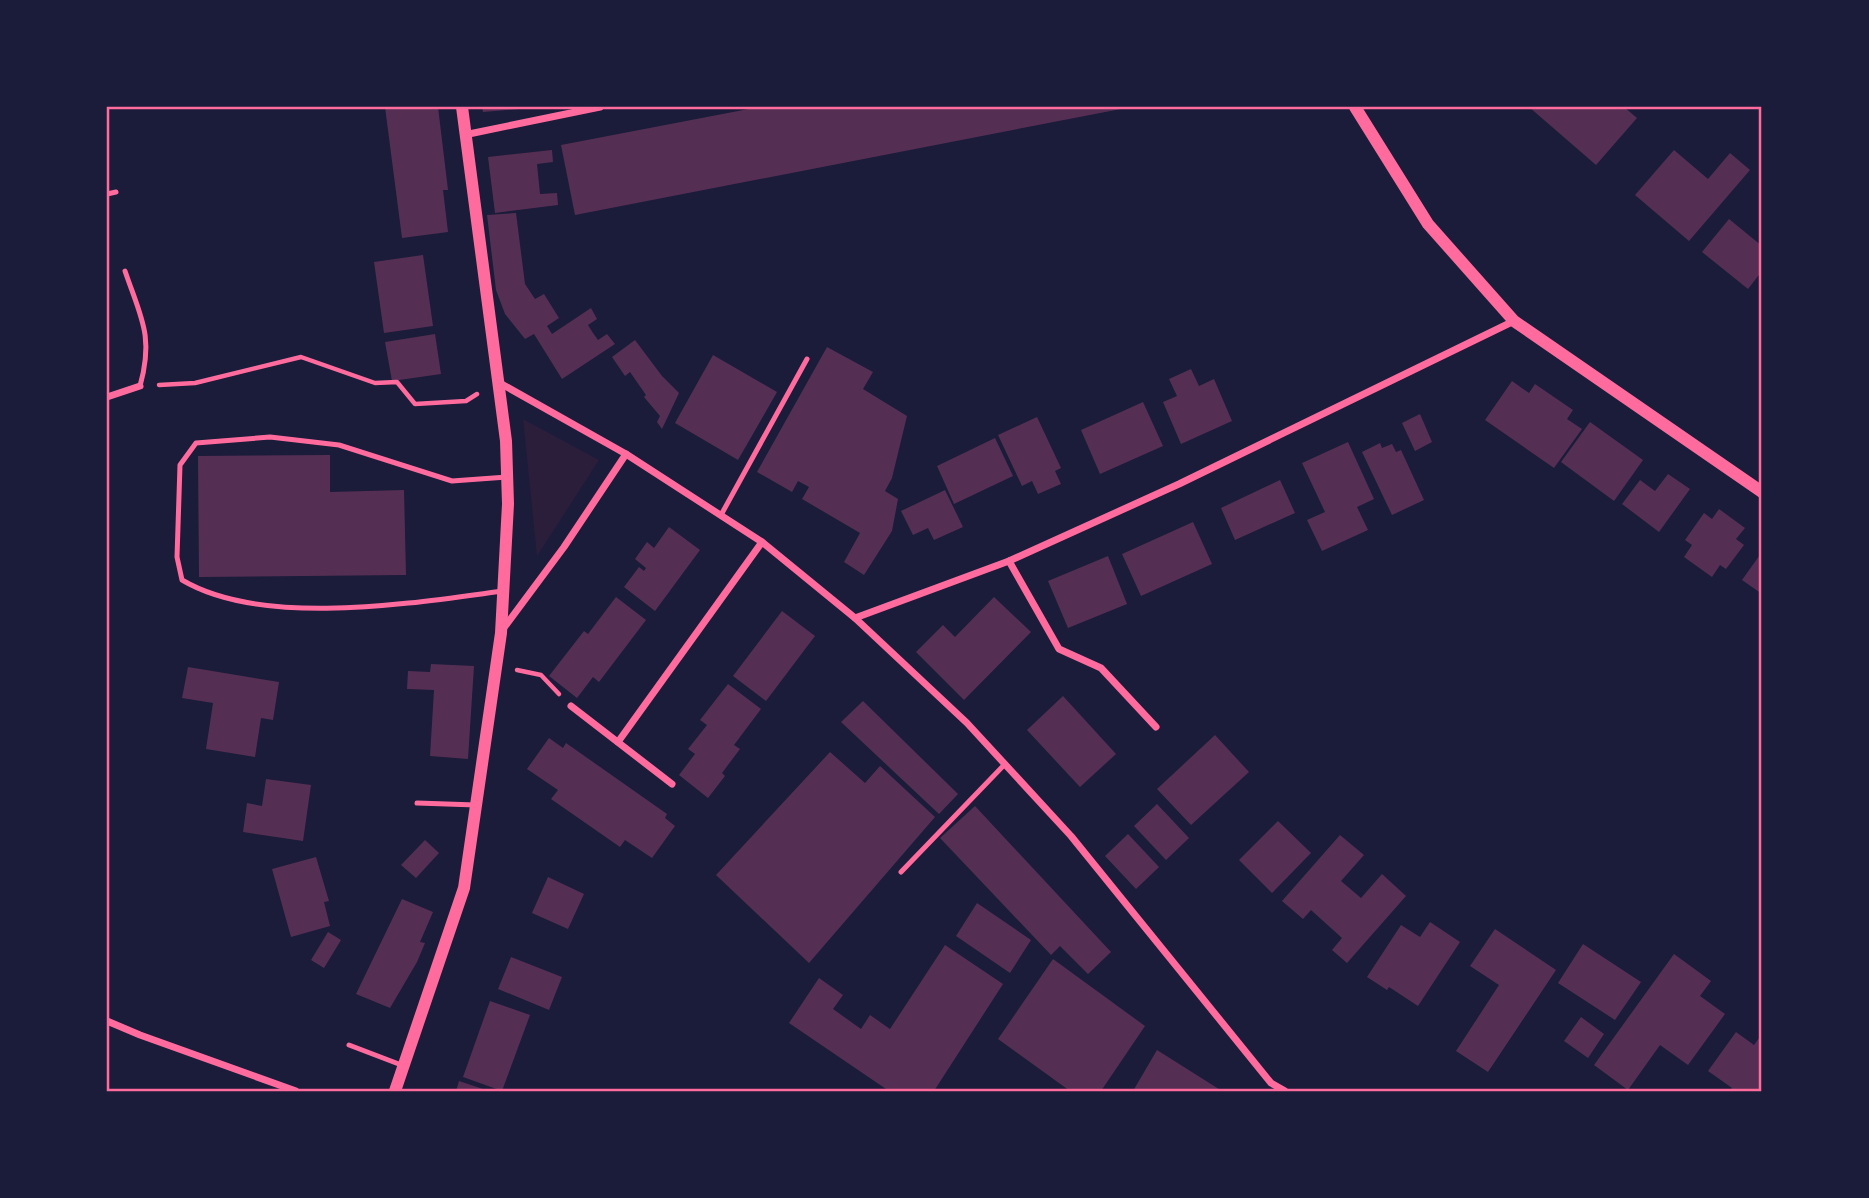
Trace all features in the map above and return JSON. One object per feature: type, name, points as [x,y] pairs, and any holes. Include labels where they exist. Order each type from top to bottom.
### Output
[{"type":"street","points":[[395,1091],[464,888],[501,633],[509,504],[506,441],[461,107]]},
{"type":"street","points":[[464,135],[600,107]]},
{"type":"street","points":[[1354,107],[1427,224],[1514,321],[1762,492]]},
{"type":"street","points":[[855,618],[1009,561],[1180,484],[1514,321]]},
{"type":"street","points":[[498,383],[626,454],[721,515],[762,542],[855,618],[967,723],[1080,846],[1271,1083],[1285,1091]]},
{"type":"street","points":[[107,397],[140,386]]},
{"type":"street","points":[[501,633],[564,547],[626,454]]},
{"type":"street","points":[[618,742],[762,542]]},
{"type":"street","points":[[1009,561],[1059,649],[1101,668],[1156,727]]},
{"type":"street","points":[[571,706],[672,784]]},
{"type":"street","points":[[107,1021],[296,1091]]},
{"type":"lane","points":[[107,194],[116,192]]},
{"type":"lane","points":[[125,271],[147,335],[148,356],[140,386]]},
{"type":"lane","points":[[721,515],[807,359]]},
{"type":"lane","points":[[503,591],[399,605],[340,607],[259,604],[202,592],[182,580],[177,557],[177,525],[180,465],[196,443],[270,437],[325,443],[452,481],[507,477]]},
{"type":"lane","points":[[901,872],[1005,764]]},
{"type":"lane","points":[[417,803],[476,805]]},
{"type":"lane","points":[[349,1045],[404,1066]]},
{"type":"path","points":[[140,386],[195,383],[301,358],[375,383],[397,383],[415,404],[466,401],[498,383]]},
{"type":"path","points":[[495,666],[541,675],[571,706]]},
{"type":"shaded area","points":[[523,419],[599,460],[537,556]]},
{"type":"building","points":[[385,107],[438,107],[448,190],[443,190],[448,232],[402,238]]},
{"type":"building","points":[[482,107],[519,107],[519,109],[483,112]]},
{"type":"building","points":[[759,107],[1126,108],[575,215],[561,145]]},
{"type":"building","points":[[1529,107],[1624,107],[1637,118],[1596,165]]},
{"type":"building","points":[[552,150],[553,162],[537,164],[540,194],[557,193],[558,205],[495,213],[488,157]]},
{"type":"building","points":[[1674,150],[1708,179],[1730,153],[1750,170],[1689,241],[1635,195]]},
{"type":"building","points":[[516,213],[525,284],[535,299],[544,294],[559,318],[547,326],[552,334],[591,308],[597,319],[588,325],[593,333],[598,340],[607,334],[615,344],[562,379],[534,334],[525,339],[505,314],[496,290],[487,215]]},
{"type":"building","points":[[1729,219],[1762,246],[1762,271],[1748,289],[1702,252]]},
{"type":"building","points":[[423,255],[433,326],[384,333],[374,262]]},
{"type":"building","points":[[435,334],[441,374],[392,381],[385,342]]},
{"type":"building","points":[[635,340],[662,376],[679,393],[662,429],[657,422],[660,416],[644,397],[646,395],[630,372],[625,376],[612,357]]},
{"type":"building","points":[[827,347],[873,372],[863,389],[907,416],[892,478],[885,491],[898,499],[892,531],[864,575],[844,562],[860,533],[802,499],[809,487],[798,481],[792,492],[757,472]]},
{"type":"building","points":[[713,355],[777,392],[738,460],[675,423]]},
{"type":"building","points":[[1191,369],[1199,386],[1214,379],[1232,421],[1181,444],[1163,402],[1177,396],[1169,379]]},
{"type":"building","points":[[1512,381],[1529,393],[1535,384],[1573,410],[1567,419],[1582,429],[1554,468],[1485,420]]},
{"type":"building","points":[[1143,402],[1163,446],[1100,474],[1081,430]]},
{"type":"building","points":[[1420,414],[1432,442],[1415,451],[1402,423]]},
{"type":"building","points":[[1037,417],[1061,468],[1055,471],[1061,484],[1038,494],[1032,481],[1022,486],[998,435]]},
{"type":"building","points":[[1590,422],[1643,460],[1614,501],[1561,462]]},
{"type":"building","points":[[995,438],[1013,476],[954,504],[937,466]]},
{"type":"building","points":[[1348,442],[1374,499],[1357,507],[1368,530],[1322,551],[1307,520],[1325,512],[1302,463]]},
{"type":"building","points":[[1380,443],[1382,448],[1392,444],[1396,452],[1401,450],[1424,500],[1392,515],[1362,452]]},
{"type":"building","points":[[330,455],[330,492],[404,490],[406,575],[199,577],[198,456]]},
{"type":"building","points":[[1668,474],[1690,489],[1659,532],[1622,504],[1640,480],[1655,491]]},
{"type":"building","points":[[1280,480],[1295,513],[1235,540],[1221,508]]},
{"type":"building","points":[[945,490],[963,527],[934,540],[928,528],[913,535],[901,511]]},
{"type":"building","points":[[1719,509],[1745,528],[1736,539],[1744,545],[1726,569],[1720,565],[1712,577],[1684,557],[1692,545],[1685,540],[1704,513],[1712,519]]},
{"type":"building","points":[[1193,522],[1212,564],[1141,596],[1122,554]]},
{"type":"building","points":[[669,527],[700,550],[655,611],[624,587],[639,567],[644,571],[646,568],[635,559],[647,542],[654,548]]},
{"type":"building","points":[[1762,552],[1762,594],[1742,580]]},
{"type":"building","points":[[1108,556],[1127,604],[1068,628],[1048,581]]},
{"type":"building","points":[[616,597],[646,620],[599,682],[593,677],[577,698],[549,676],[584,631],[588,634]]},
{"type":"building","points":[[994,597],[1031,632],[964,700],[916,652],[943,625],[955,637]]},
{"type":"building","points":[[782,611],[815,636],[766,701],[733,676]]},
{"type":"building","points":[[431,664],[474,666],[468,759],[430,756],[434,690],[407,689],[408,671],[430,672]]},
{"type":"building","points":[[188,667],[279,682],[273,720],[261,718],[255,757],[206,749],[213,703],[182,698]]},
{"type":"building","points":[[728,684],[761,709],[734,745],[740,749],[722,773],[725,776],[708,798],[679,775],[695,754],[688,749],[707,725],[700,720]]},
{"type":"building","points":[[1063,696],[1116,754],[1080,787],[1027,730]]},
{"type":"building","points":[[863,701],[958,794],[939,814],[841,722]]},
{"type":"building","points":[[1215,735],[1249,772],[1191,825],[1157,789]]},
{"type":"building","points":[[549,738],[563,748],[566,743],[667,814],[665,818],[675,826],[652,858],[625,840],[620,847],[551,799],[558,790],[527,769]]},
{"type":"building","points":[[830,752],[865,783],[880,766],[935,817],[809,963],[716,875]]},
{"type":"building","points":[[266,779],[311,785],[303,841],[243,832],[247,803],[262,806]]},
{"type":"building","points":[[1157,804],[1189,838],[1166,860],[1134,826]]},
{"type":"building","points":[[975,806],[1111,952],[1088,974],[1060,946],[1051,955],[940,838]]},
{"type":"building","points":[[1278,821],[1311,853],[1272,893],[1239,860]]},
{"type":"building","points":[[1128,834],[1159,867],[1136,889],[1105,856]]},
{"type":"building","points":[[1340,835],[1364,855],[1341,881],[1361,898],[1382,874],[1406,896],[1347,963],[1332,950],[1342,938],[1311,910],[1303,919],[1282,901]]},
{"type":"building","points":[[425,840],[439,853],[416,878],[401,865]]},
{"type":"building","points":[[316,857],[329,901],[324,902],[330,926],[291,937],[272,869]]},
{"type":"building","points":[[548,877],[584,894],[568,929],[532,913]]},
{"type":"building","points":[[402,899],[433,912],[420,942],[425,943],[417,962],[390,1008],[356,994]]},
{"type":"building","points":[[977,903],[1031,940],[1010,973],[956,936]]},
{"type":"building","points":[[1430,922],[1460,942],[1418,1006],[1389,987],[1387,990],[1367,977],[1401,925],[1420,937]]},
{"type":"building","points":[[1495,929],[1556,970],[1488,1072],[1456,1051],[1499,985],[1470,966]]},
{"type":"building","points":[[328,932],[341,940],[324,968],[311,960]]},
{"type":"building","points":[[1583,944],[1641,982],[1615,1020],[1558,983]]},
{"type":"building","points":[[945,945],[1003,984],[934,1091],[889,1091],[789,1023],[819,978],[843,995],[833,1009],[861,1029],[870,1015],[890,1029]]},
{"type":"building","points":[[1674,954],[1711,981],[1700,996],[1725,1014],[1688,1065],[1660,1045],[1628,1090],[1594,1065]]},
{"type":"building","points":[[511,957],[562,977],[549,1010],[498,989]]},
{"type":"building","points":[[1053,959],[1145,1026],[1101,1091],[1070,1091],[998,1039]]},
{"type":"building","points":[[490,1001],[530,1015],[502,1091],[463,1077]]},
{"type":"building","points":[[1581,1017],[1604,1034],[1588,1058],[1564,1041]]},
{"type":"building","points":[[1736,1032],[1754,1045],[1762,1034],[1762,1091],[1729,1091],[1732,1088],[1708,1071]]},
{"type":"building","points":[[1157,1050],[1222,1091],[1133,1091]]},
{"type":"building","points":[[459,1081],[489,1091],[456,1091]]}]
